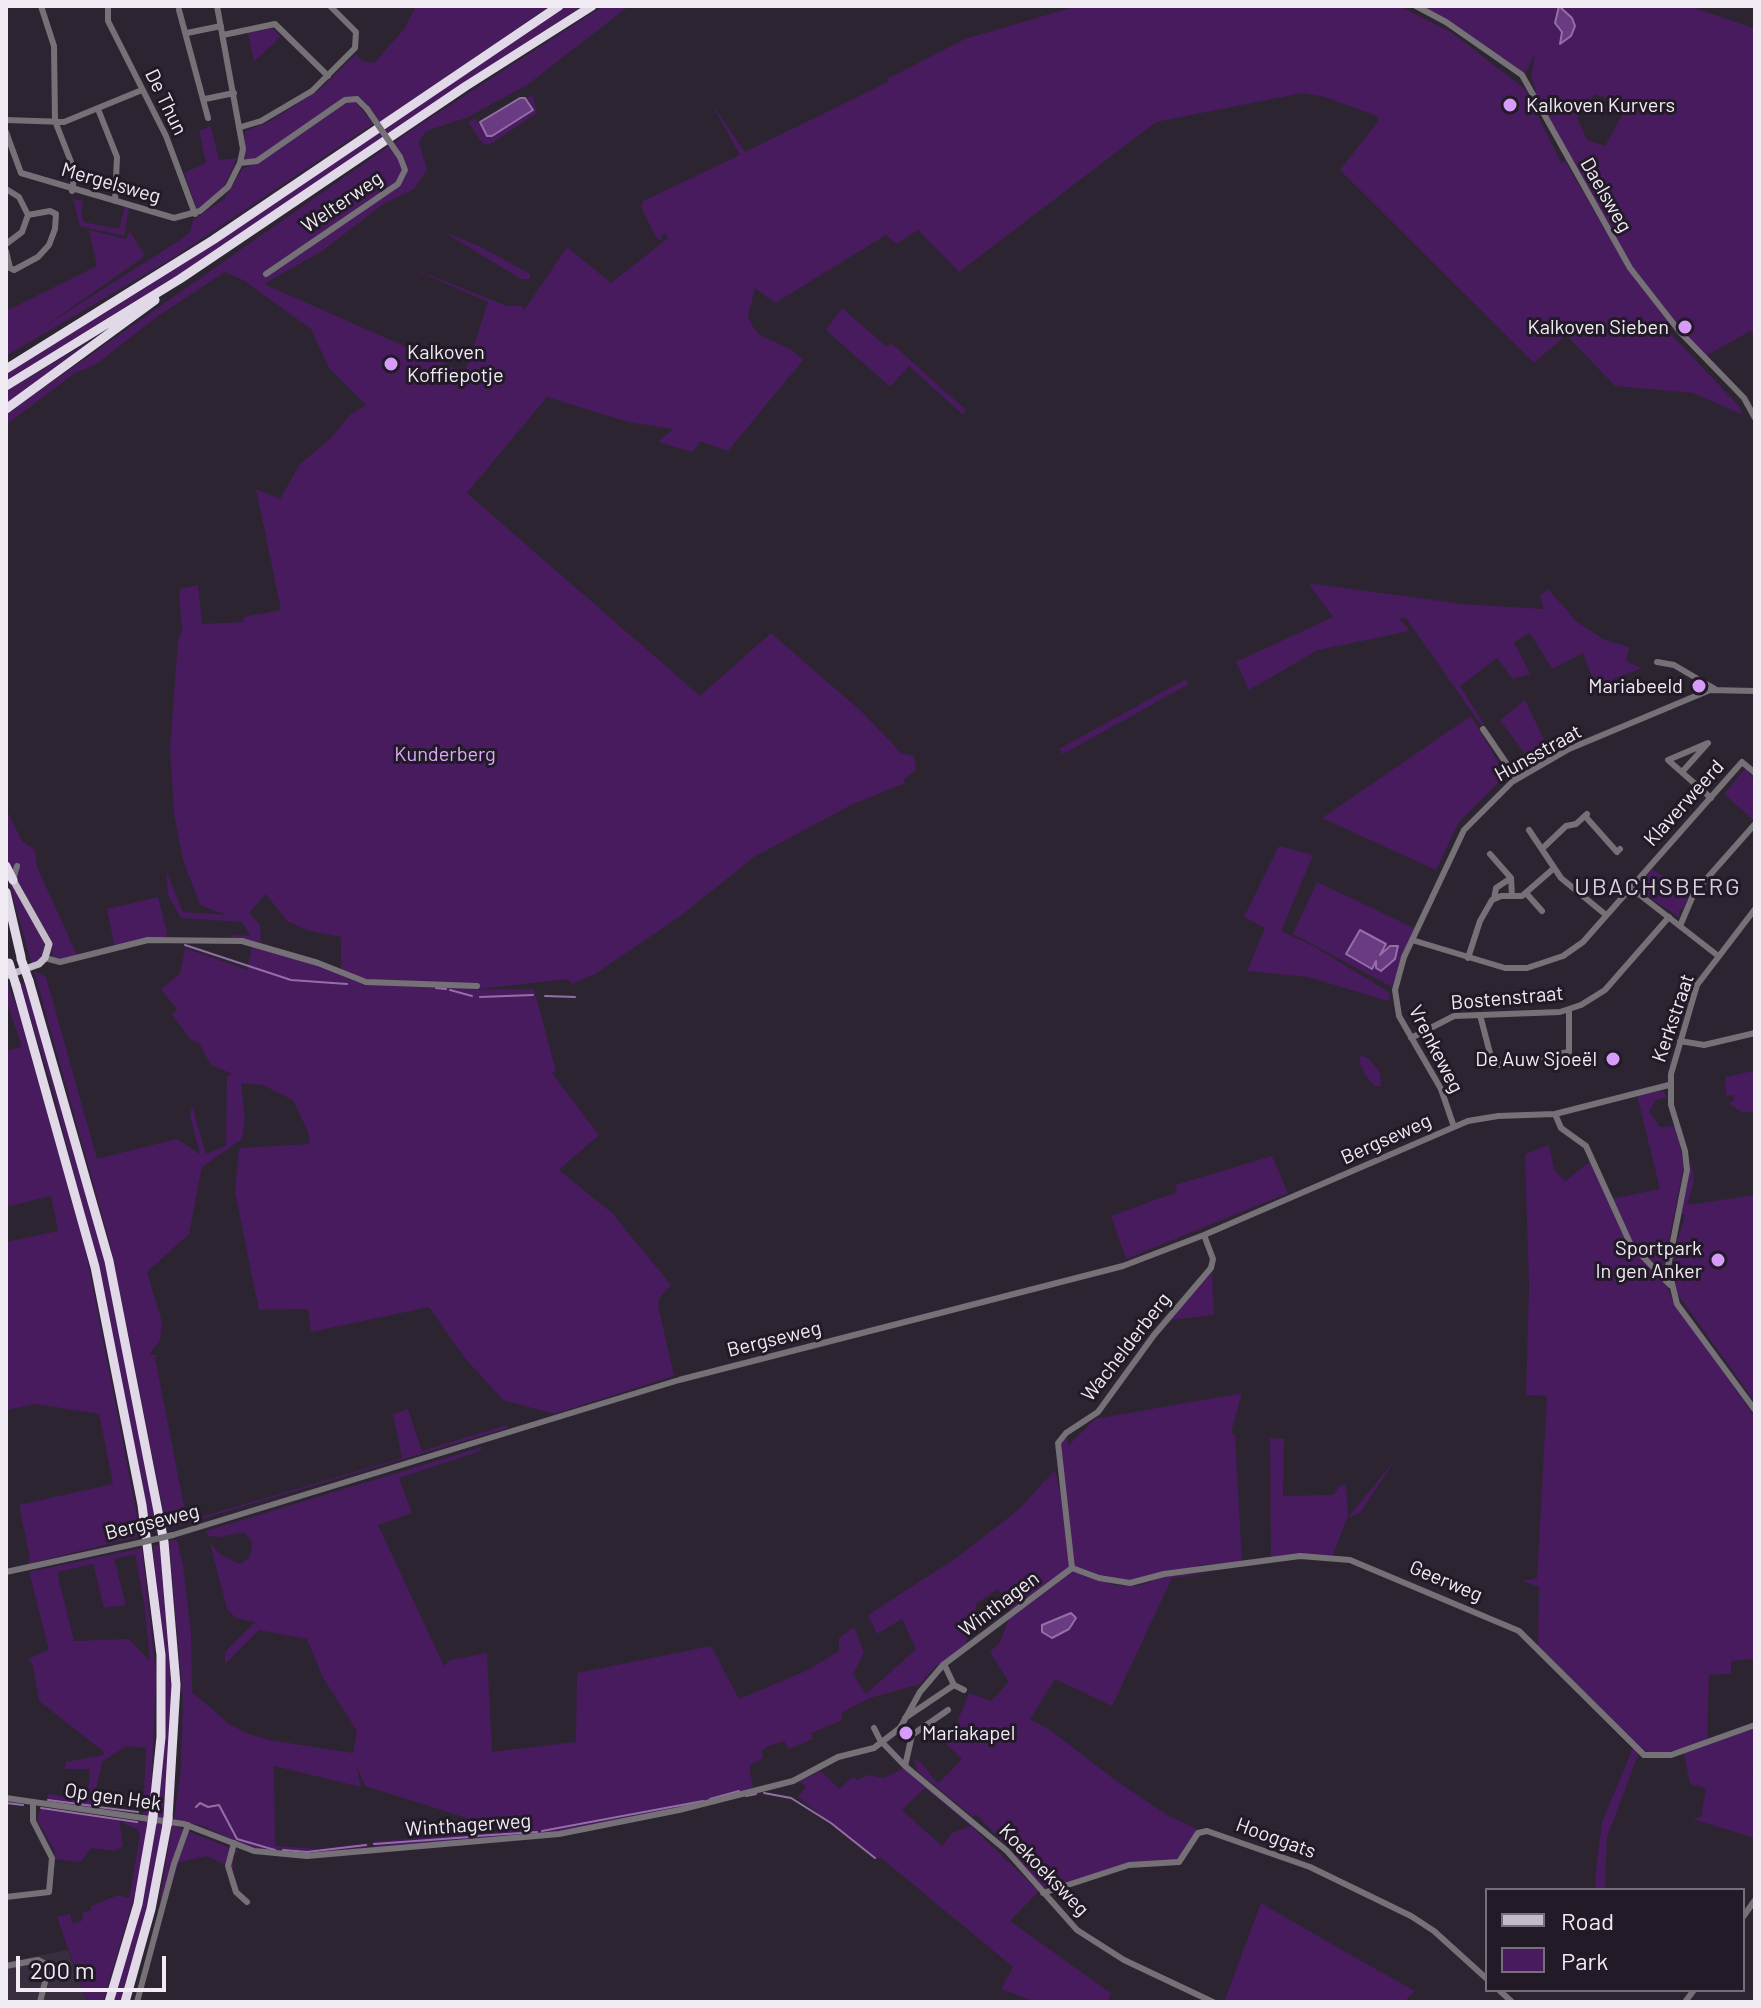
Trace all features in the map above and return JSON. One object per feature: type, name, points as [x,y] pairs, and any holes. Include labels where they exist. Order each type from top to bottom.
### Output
[{"type":"highway","points":[[6,369],[224,233],[559,6]]},
{"type":"highway","points":[[6,386],[180,279],[466,86],[592,6]]},
{"type":"highway","points":[[6,409],[143,310],[180,279]]},
{"type":"highway","points":[[6,361],[39,350]]},
{"type":"highway","points":[[6,866],[13,880]]},
{"type":"highway","points":[[6,892],[21,958]]},
{"type":"highway","points":[[6,913],[29,981],[109,1261],[160,1518],[175,1663],[175,1735],[167,1822],[148,1923],[125,2002]]},
{"type":"highway","points":[[8,958],[95,1267],[150,1550],[160,1637],[162,1697],[153,1819],[138,1904],[109,2002]]},
{"type":"main road","points":[[6,976],[35,966],[45,958],[49,944],[47,934],[13,880]]},
{"type":"street","points":[[41,6],[54,46],[55,121],[75,172],[72,191]]},
{"type":"street","name":"De Thun","points":[[108,6],[108,21],[166,136],[195,214]]},
{"type":"street","points":[[195,214],[223,193],[240,163],[241,127],[217,6]]},
{"type":"street","points":[[241,127],[261,121],[312,91],[355,48],[358,39],[356,32],[330,6]]},
{"type":"street","name":"Daelsweg","points":[[1416,6],[1453,26],[1522,75],[1630,268],[1680,332],[1741,394],[1755,418]]},
{"type":"street","points":[[179,10],[208,118]]},
{"type":"street","points":[[223,35],[275,24],[328,76]]},
{"type":"street","points":[[187,33],[221,26]]},
{"type":"street","points":[[6,120],[64,122],[142,90]]},
{"type":"street","points":[[205,99],[234,93]]},
{"type":"street","name":"Welterweg","points":[[240,163],[257,161],[345,100],[357,99],[400,157],[405,170],[398,184],[266,274]]},
{"type":"street","points":[[98,109],[117,157],[115,201]]},
{"type":"street","points":[[6,132],[15,160],[6,163]]},
{"type":"street","name":"Mergelsweg","points":[[15,160],[21,173],[72,191],[174,218],[195,214]]},
{"type":"street","points":[[6,189],[19,197],[28,215],[22,232],[6,244]]},
{"type":"street","points":[[6,251],[10,268],[14,270],[38,257],[49,245],[56,214],[50,211],[28,215]]},
{"type":"street","points":[[1657,662],[1674,665],[1715,689]]},
{"type":"street","name":"Hunsstraat","points":[[1412,940],[1461,835],[1489,802],[1517,779],[1576,746],[1715,689],[1755,691]]},
{"type":"street","points":[[1483,729],[1517,779]]},
{"type":"street","points":[[1682,772],[1708,743],[1668,760],[1711,798]]},
{"type":"street","name":"Klaverweerd","points":[[1412,940],[1505,968],[1541,965],[1577,947],[1742,762],[1755,773]]},
{"type":"street","points":[[1544,847],[1566,826],[1576,824],[1586,815],[1617,852],[1620,849]]},
{"type":"street","points":[[1680,926],[1694,893],[1755,824]]},
{"type":"street","points":[[1529,830],[1544,847],[1553,869],[1606,915]]},
{"type":"street","points":[[1490,854],[1511,878],[1512,896]]},
{"type":"street","points":[[13,880],[17,866]]},
{"type":"street","points":[[1494,899],[1526,893],[1553,869]]},
{"type":"street","points":[[1468,958],[1480,921],[1494,899],[1496,888],[1511,878]]},
{"type":"street","points":[[1631,888],[1717,955]]},
{"type":"street","points":[[1526,893],[1542,911]]},
{"type":"street","name":"Kerkstraat","points":[[1755,909],[1697,985],[1669,1085],[1687,1163],[1668,1258],[1675,1302],[1755,1410]]},
{"type":"street","name":"Bostenstraat","points":[[1411,1038],[1447,1017],[1569,1010],[1605,990],[1669,917]]},
{"type":"street","points":[[45,958],[60,962],[148,940],[242,941],[318,963],[366,982],[477,986]]},
{"type":"street","name":"Vrenkeweg","points":[[1412,940],[1395,990],[1397,1012],[1441,1089],[1454,1127]]},
{"type":"street","points":[[1480,1015],[1492,1061],[1500,1065],[1569,1052],[1569,1010]]},
{"type":"street","points":[[1680,1041],[1704,1045],[1755,1033]]},
{"type":"street","name":"Bergseweg","points":[[6,1572],[173,1535],[679,1380],[1099,1273],[1204,1235],[1454,1127],[1498,1116],[1555,1114],[1669,1085]]},
{"type":"street","points":[[1555,1114],[1561,1128],[1586,1146],[1630,1243],[1670,1285]]},
{"type":"street","name":"Wachelderberg","points":[[1072,1568],[1058,1443],[1066,1433],[1098,1412],[1162,1326],[1211,1268],[1213,1259],[1204,1235]]},
{"type":"street","name":"Geerweg","points":[[1072,1568],[1092,1576],[1130,1583],[1164,1574],[1300,1556],[1350,1560],[1519,1631],[1644,1755],[1666,1757],[1755,1725]]},
{"type":"street","name":"Winthagen","points":[[904,1720],[922,1689],[944,1664],[1072,1568]]},
{"type":"street","points":[[944,1664],[954,1685],[964,1690]]},
{"type":"street","name":"Winthagen","points":[[751,1791],[800,1778],[838,1757],[874,1748],[904,1720],[954,1685]]},
{"type":"street","points":[[905,1766],[910,1739],[916,1731],[948,1710]]},
{"type":"street","points":[[904,1720],[916,1731]]},
{"type":"street","points":[[874,1728],[882,1742],[905,1766]]},
{"type":"street","name":"Koekoeksweg","points":[[905,1766],[999,1843],[1066,1920],[1099,1945],[1213,2002]]},
{"type":"street","name":"Winthagerweg","points":[[188,1825],[264,1853],[312,1856],[550,1835],[679,1810],[751,1791]]},
{"type":"street","name":"Op gen Hek","points":[[6,1798],[188,1825]]},
{"type":"street","name":"Op gen Hek","points":[[6,1897],[49,1892],[52,1858],[33,1821],[33,1802]]},
{"type":"street","points":[[137,2002],[174,1864],[188,1825]]},
{"type":"street","name":"Hooggats","points":[[1043,1893],[1129,1865],[1179,1862],[1198,1833],[1207,1831],[1310,1867],[1405,1913],[1434,1931],[1485,1977]]},
{"type":"street","points":[[234,1843],[228,1866],[236,1892],[247,1902]]},
{"type":"street","points":[[6,1966],[38,1960],[44,1963],[47,1974],[40,2002]]},
{"type":"shaded area","points":[[1559,6],[1572,18],[1575,26],[1571,36],[1560,44],[1562,32],[1555,23]]},
{"type":"shaded area","points":[[525,98],[533,110],[492,136],[487,136],[480,122]]},
{"type":"shaded area","points":[[1360,930],[1386,944],[1380,955],[1390,946],[1398,946],[1395,959],[1381,971],[1376,968],[1376,961],[1372,969],[1346,954]]},
{"type":"shaded area","points":[[1071,1613],[1076,1618],[1069,1629],[1052,1638],[1042,1632],[1042,1625]]},
{"type":"shaded area","points":[[68,1950],[87,2002],[6,2002],[6,1962]]},
{"type":"green space","points":[[416,6],[550,6],[380,122],[361,98],[349,97],[255,161],[245,161],[245,131],[269,122],[318,91],[356,54],[362,61],[374,63],[404,29]]},
{"type":"green space","points":[[565,6],[582,6],[200,263],[6,383],[6,372]]},
{"type":"green space","name":"Kunderberg","points":[[603,6],[629,6],[527,85],[466,118],[426,131],[419,142],[427,170],[414,189],[382,205],[322,251],[264,284],[465,373],[488,302],[399,263],[507,306],[523,306],[523,312],[567,247],[611,283],[668,238],[664,233],[660,241],[654,233],[641,207],[643,201],[740,155],[710,101],[745,152],[888,82],[887,79],[965,39],[1077,6],[1398,6],[1451,32],[1525,89],[1561,163],[1565,161],[1605,230],[1609,228],[1534,102],[1536,91],[1531,77],[1535,54],[1525,73],[1422,6],[1559,6],[1555,23],[1562,32],[1561,43],[1574,31],[1572,18],[1562,6],[1689,6],[1753,28],[1755,35],[1755,336],[1750,331],[1706,356],[1671,325],[1668,331],[1739,406],[1743,415],[1693,393],[1615,386],[1566,335],[1534,363],[1340,170],[1379,120],[1377,116],[1325,97],[1302,93],[1156,122],[959,272],[918,230],[896,244],[886,235],[775,303],[755,288],[748,316],[753,327],[760,335],[792,350],[803,360],[728,451],[700,441],[693,452],[658,442],[673,429],[628,422],[547,397],[467,493],[700,696],[771,633],[861,711],[901,753],[914,756],[916,769],[903,780],[905,783],[851,805],[754,857],[679,917],[595,974],[572,984],[568,979],[471,990],[534,989],[556,1071],[552,1073],[599,1135],[559,1170],[612,1213],[671,1285],[660,1297],[658,1305],[674,1376],[554,1414],[503,1400],[464,1357],[429,1307],[311,1332],[308,1309],[259,1310],[235,1192],[239,1148],[310,1144],[308,1132],[293,1100],[263,1085],[241,1083],[245,1120],[242,1139],[202,1167],[189,1234],[147,1272],[162,1322],[160,1340],[149,1355],[158,1355],[155,1358],[187,1521],[402,1458],[393,1414],[408,1409],[422,1451],[507,1425],[508,1428],[167,1529],[110,1244],[34,971],[46,977],[97,1159],[177,1139],[200,1154],[190,1116],[192,1106],[206,1154],[226,1146],[227,1076],[232,1074],[211,1065],[199,1043],[191,1040],[172,1014],[177,1009],[161,989],[180,974],[185,948],[247,970],[252,947],[341,971],[341,937],[306,930],[287,921],[266,894],[249,913],[260,925],[261,942],[230,938],[233,935],[250,936],[242,922],[181,918],[168,895],[166,871],[183,912],[227,915],[200,905],[183,860],[174,814],[170,748],[178,640],[182,632],[179,589],[198,585],[202,624],[244,622],[243,617],[281,610],[256,489],[280,499],[300,464],[331,438],[350,415],[366,405],[329,368],[311,329],[243,280],[225,272],[158,316],[95,365],[75,373],[6,425],[6,414],[416,127]],"holes":[[[1595,94],[1627,106],[1605,146],[1587,140],[1577,118]]]},
{"type":"green space","points":[[272,28],[281,36],[254,62],[248,33]]},
{"type":"green space","points":[[533,96],[537,113],[489,145],[483,144],[468,122],[475,118],[487,136],[492,136],[530,113],[532,107],[525,98]]},
{"type":"green space","points":[[347,102],[356,102],[373,124],[173,258],[6,356],[6,311],[97,266],[89,230],[126,239],[130,231],[145,256],[45,326],[180,240],[190,232],[193,220],[224,199],[243,168],[260,162]]},
{"type":"green space","points":[[211,126],[219,160],[237,158],[223,189],[197,209],[184,173],[206,163],[199,131]]},
{"type":"green space","points":[[73,199],[83,201],[81,215],[84,222],[119,229],[125,206],[129,208],[124,236],[80,226]]},
{"type":"green space","points":[[442,231],[479,246],[530,274],[530,279],[521,279]]},
{"type":"green space","points":[[842,308],[887,347],[891,343],[966,410],[962,414],[909,366],[890,387],[826,330]]},
{"type":"green space","points":[[121,323],[6,406],[6,391]]},
{"type":"green space","points":[[1308,583],[1462,604],[1544,609],[1540,595],[1548,589],[1577,622],[1605,640],[1629,647],[1626,661],[1642,668],[1613,679],[1615,685],[1597,690],[1583,653],[1552,669],[1530,633],[1514,642],[1530,674],[1513,679],[1497,658],[1460,686],[1484,724],[1481,725],[1406,618],[1399,618],[1410,631],[1318,650],[1249,690],[1236,662],[1333,617]]},
{"type":"green space","points":[[1186,679],[1189,684],[1063,754],[1059,749]]},
{"type":"green space","points":[[1525,700],[1552,756],[1534,766],[1500,720]]},
{"type":"green space","points":[[1471,716],[1506,775],[1459,822],[1436,870],[1322,818]]},
{"type":"green space","points":[[1746,768],[1755,782],[1753,820],[1724,794]]},
{"type":"green space","points":[[6,809],[22,841],[35,850],[37,867],[78,957],[53,959],[51,940],[6,860]]},
{"type":"green space","points":[[1279,846],[1313,855],[1281,931],[1315,947],[1390,993],[1388,1001],[1308,977],[1247,971],[1265,928],[1244,917]]},
{"type":"green space","points":[[1652,869],[1690,893],[1683,909],[1679,910],[1680,918],[1636,888]]},
{"type":"green space","points":[[6,872],[44,938],[44,956],[32,965]]},
{"type":"green space","points":[[1317,882],[1414,928],[1392,987],[1293,934]]},
{"type":"green space","points":[[158,897],[167,932],[165,943],[140,943],[115,949],[107,909]]},
{"type":"green space","points":[[6,980],[18,1010],[85,1247],[141,1536],[27,1564],[30,1558],[19,1505],[113,1484],[99,1414],[36,1404],[6,1410],[6,1242],[58,1231],[51,1196],[6,1207],[6,1050],[22,1047],[6,1000]]},
{"type":"green space","points":[[25,983],[102,1249],[158,1531],[151,1533],[102,1284],[51,1084],[20,984]]},
{"type":"green space","points":[[1361,1055],[1368,1058],[1380,1072],[1381,1086],[1375,1086],[1366,1076],[1359,1062]]},
{"type":"green space","points":[[1753,1071],[1755,1112],[1741,1112],[1728,1102],[1734,1101],[1733,1095],[1726,1096],[1725,1077]]},
{"type":"green space","points":[[1663,1091],[1667,1097],[1656,1100],[1649,1111],[1660,1127],[1675,1126],[1684,1164],[1666,1256],[1666,1280],[1633,1246],[1611,1199],[1660,1189],[1637,1095]]},
{"type":"green space","points":[[1549,1145],[1554,1170],[1565,1181],[1592,1160],[1621,1230],[1665,1283],[1674,1303],[1755,1417],[1755,1659],[1731,1661],[1731,1674],[1709,1675],[1707,1741],[1661,1754],[1640,1750],[1607,1837],[1605,1888],[1596,1888],[1595,1878],[1602,1822],[1633,1748],[1538,1646],[1539,1587],[1522,1581],[1537,1578],[1547,1396],[1526,1395],[1529,1287],[1525,1154]]},
{"type":"green space","points":[[1272,1156],[1288,1193],[1126,1259],[1111,1216],[1177,1192],[1175,1185]]},
{"type":"green space","name":"Sportpark In gen Anker","points":[[1691,1160],[1694,1182],[1687,1205],[1755,1195],[1755,1402],[1676,1292],[1673,1256],[1685,1216],[1681,1212]]},
{"type":"green space","points":[[1212,1272],[1214,1315],[1170,1320]]},
{"type":"green space","points":[[1242,1393],[1231,1433],[1235,1435],[1242,1563],[1197,1565],[1197,1569],[1128,1580],[1109,1577],[1107,1583],[1138,1586],[1166,1576],[1217,1572],[1172,1578],[1112,1706],[1055,1679],[1030,1719],[1050,1730],[1167,1815],[1199,1830],[1180,1862],[1146,1862],[1042,1888],[1015,1856],[1019,1853],[1007,1833],[1002,1834],[1005,1845],[976,1814],[973,1817],[917,1771],[914,1760],[920,1761],[938,1784],[962,1759],[942,1740],[955,1728],[969,1693],[991,1701],[1009,1682],[990,1652],[1000,1642],[1012,1611],[998,1589],[977,1603],[965,1647],[936,1666],[920,1684],[870,1698],[841,1713],[843,1719],[838,1722],[811,1733],[813,1739],[789,1749],[784,1741],[762,1750],[763,1758],[749,1766],[753,1788],[720,1799],[550,1833],[376,1847],[371,1842],[509,1831],[510,1826],[470,1819],[365,1786],[356,1764],[361,1787],[274,1766],[275,1846],[320,1849],[368,1843],[368,1847],[315,1854],[252,1849],[203,1826],[174,1820],[181,1767],[183,1700],[169,1541],[177,1540],[183,1565],[191,1634],[192,1692],[229,1724],[246,1733],[269,1740],[353,1753],[357,1731],[322,1676],[307,1639],[259,1630],[225,1664],[225,1652],[255,1622],[236,1618],[227,1609],[210,1543],[220,1554],[240,1564],[250,1557],[252,1542],[244,1532],[221,1537],[208,1536],[206,1531],[482,1447],[480,1451],[399,1478],[412,1513],[378,1525],[444,1666],[451,1660],[487,1653],[492,1752],[576,1742],[577,1673],[711,1646],[739,1699],[808,1670],[839,1651],[839,1638],[854,1627],[864,1653],[853,1674],[866,1694],[916,1649],[902,1619],[877,1634],[868,1615],[956,1558],[1017,1511],[1055,1470],[1063,1505],[1058,1444],[1067,1436],[1068,1446],[1095,1419]],"holes":[[[1071,1613],[1076,1618],[1068,1630],[1052,1638],[1041,1631],[1042,1625]]]},
{"type":"green space","points":[[1270,1438],[1284,1439],[1283,1496],[1334,1495],[1339,1486],[1346,1484],[1348,1517],[1396,1459],[1360,1513],[1347,1518],[1333,1555],[1302,1554],[1271,1559]]},
{"type":"green space","points":[[160,1544],[173,1707],[169,1791],[155,1875],[122,2002],[112,2002],[140,1906],[165,1681],[153,1546]]},
{"type":"green space","points":[[142,1548],[156,1674],[150,1816],[143,1815],[146,1748],[126,1746],[102,1762],[92,1808],[47,1802],[48,1794],[87,1799],[90,1769],[65,1769],[66,1762],[103,1755],[104,1752],[39,1701],[33,1665],[28,1659],[49,1650],[29,1572]],"holes":[[[135,1554],[150,1661],[129,1639],[74,1641],[58,1572],[93,1564],[104,1608],[126,1605],[114,1559]]]},
{"type":"green space","points":[[1753,1729],[1755,1838],[1692,1819],[1701,1817],[1706,1788],[1690,1784],[1684,1753]]},
{"type":"green space","points":[[906,1767],[976,1825],[972,1827],[1039,1891],[1010,1921],[1112,1994],[1107,2002],[1036,2002],[1001,1989],[1013,1967],[880,1857],[876,1860],[798,1797],[806,1787],[800,1781],[821,1771],[839,1789],[854,1776],[857,1780],[868,1775],[884,1778]],"holes":[[[925,1788],[971,1826],[952,1833],[942,1846],[902,1810]]]},
{"type":"green space","points":[[40,1809],[119,1819],[123,1846],[115,1851],[92,1848],[80,1862],[55,1859],[55,1852],[37,1820]]},
{"type":"green space","points":[[124,1819],[149,1822],[137,1887],[103,2002],[87,2002],[57,1917],[70,1914],[73,1924],[83,1920],[82,1913],[91,1910],[91,1906],[118,1895],[129,1898],[140,1835],[137,1829],[124,1824]]},
{"type":"green space","points":[[172,1825],[238,1851],[233,1856],[233,1869],[207,1856],[179,1862],[167,1899],[160,1897]]},
{"type":"green space","points":[[1261,1903],[1415,1991],[1404,2002],[1224,2002]]},
{"type":"waterway","points":[[185,945],[291,980],[347,984]]},
{"type":"waterway","points":[[436,988],[446,989]]},
{"type":"waterway","points":[[450,990],[472,996]]},
{"type":"waterway","points":[[480,997],[533,995]]},
{"type":"waterway","points":[[545,996],[575,997]]},
{"type":"waterway","points":[[710,1799],[739,1791]]},
{"type":"waterway","points":[[764,1793],[791,1798],[831,1823],[875,1858]]},
{"type":"waterway","points":[[746,1796],[756,1794]]},
{"type":"waterway","points":[[48,1800],[93,1806]]},
{"type":"waterway","points":[[542,1831],[703,1801]]},
{"type":"waterway","points":[[6,1803],[23,1805]]},
{"type":"waterway","points":[[196,1807],[200,1803],[208,1807],[219,1805],[237,1839],[275,1850]]},
{"type":"waterway","points":[[98,1807],[138,1812]]},
{"type":"waterway","points":[[41,1808],[137,1822]]},
{"type":"waterway","points":[[476,1836],[537,1832]]},
{"type":"waterway","points":[[374,1844],[470,1837]]},
{"type":"waterway","points":[[283,1850],[307,1852],[366,1845]]},
{"type":"place","name":"Kalkoven Kurvers","points":[[1510,105]]},
{"type":"place","name":"Kalkoven Sieben","points":[[1685,327]]},
{"type":"place","name":"Kalkoven Koffiepotje","points":[[391,364]]},
{"type":"place","name":"Mariabeeld","points":[[1699,686]]},
{"type":"place","name":"De Auw Sjoeël","points":[[1613,1059]]},
{"type":"place","name":"Sportpark In gen Anker","points":[[1718,1260]]},
{"type":"place","name":"Mariakapel","points":[[906,1733]]},
{"type":"district","name":"UBACHSBERG","points":[[1658,887]]}]
